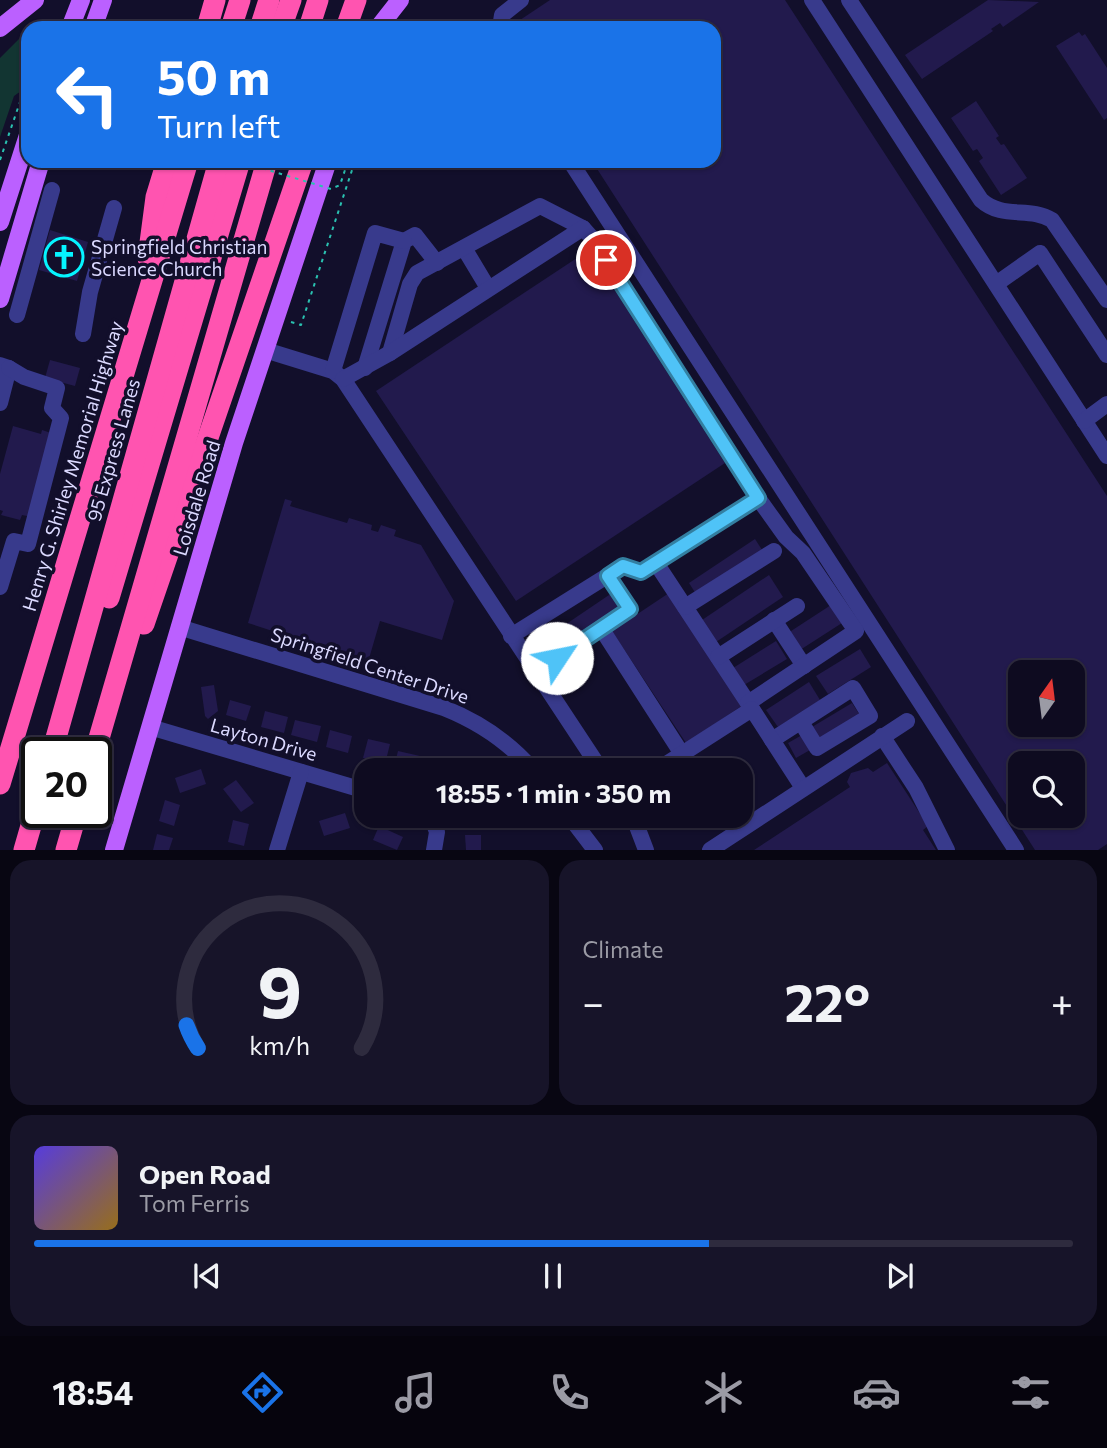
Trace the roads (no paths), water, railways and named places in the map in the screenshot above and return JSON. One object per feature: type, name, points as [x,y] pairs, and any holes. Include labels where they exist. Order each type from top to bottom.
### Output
[{"type":"highway","points":[[209,21],[215,0]]},
{"type":"highway","points":[[233,21],[240,0]]},
{"type":"highway","points":[[262,21],[269,0]]},
{"type":"highway","points":[[284,21],[291,0]]},
{"type":"highway","points":[[311,21],[318,0]]},
{"type":"highway","points":[[348,21],[356,0]]},
{"type":"highway","points":[[140,318],[154,212],[165,168]]},
{"type":"highway","name":"Henry G. Shirley Memorial Highway","points":[[0,785],[186,168]]},
{"type":"highway","name":"95 Express Lanes","points":[[56,737],[217,168]]},
{"type":"highway","points":[[57,737],[86,668],[127,541],[237,168]]},
{"type":"highway","points":[[99,737],[265,168]]},
{"type":"highway","points":[[109,703],[157,595],[301,168]]},
{"type":"highway","points":[[24,849],[30,828]]},
{"type":"highway","points":[[66,849],[72,828]]},
{"type":"main road","points":[[0,28],[35,0]]},
{"type":"main road","points":[[72,21],[80,0]]},
{"type":"main road","points":[[96,21],[103,0]]},
{"type":"main road","points":[[374,21],[382,0]]},
{"type":"main road","points":[[384,21],[400,0]]},
{"type":"main road","points":[[0,222],[21,156]]},
{"type":"main road","points":[[0,299],[39,168]]},
{"type":"main road","name":"Loisdale Road","points":[[114,849],[179,626],[265,350],[326,168]]},
{"type":"main road","points":[[8,194],[28,200]]},
{"type":"street","points":[[501,21],[502,15],[521,0]]},
{"type":"street","points":[[812,0],[1107,456]]},
{"type":"street","points":[[849,0],[981,201],[1002,213],[1040,214],[1052,220],[1107,300]]},
{"type":"street","points":[[575,168],[1016,849]]},
{"type":"street","points":[[17,316],[52,190]]},
{"type":"street","points":[[28,200],[47,207]]},
{"type":"street","points":[[390,353],[410,284],[417,273],[540,206],[583,228],[758,498],[786,537],[803,553],[856,631],[676,758]]},
{"type":"street","points":[[83,334],[114,208]]},
{"type":"street","points":[[265,350],[338,375],[365,368],[583,228]]},
{"type":"street","points":[[437,263],[415,235],[404,241],[375,233],[338,375],[593,758]]},
{"type":"street","points":[[365,368],[404,241]]},
{"type":"street","points":[[464,248],[488,288]]},
{"type":"street","points":[[996,284],[1040,253],[1107,355]]},
{"type":"street","points":[[5,280],[26,286]]},
{"type":"street","points":[[0,403],[4,367],[57,388],[52,408],[61,418],[28,544],[7,538],[0,587]]},
{"type":"street","points":[[1084,421],[1107,404]]},
{"type":"street","points":[[511,636],[623,566],[641,572],[758,498]]},
{"type":"street","points":[[685,607],[774,551]]},
{"type":"street","points":[[656,563],[803,788]]},
{"type":"street","points":[[534,672],[630,609],[608,576]]},
{"type":"street","points":[[718,657],[797,606]]},
{"type":"street","points":[[774,620],[804,666]]},
{"type":"street","name":"Springfield Center Drive","points":[[179,626],[444,708],[484,727],[523,758]]},
{"type":"street","points":[[601,628],[682,754]]},
{"type":"street","points":[[710,849],[906,721]]},
{"type":"street","points":[[772,740],[801,722]]},
{"type":"street","name":"Layton Drive","points":[[150,727],[354,788]]},
{"type":"street","points":[[882,737],[916,788],[947,849]]},
{"type":"street","points":[[277,849],[300,772]]},
{"type":"street","points":[[434,849],[436,828]]},
{"type":"street","points":[[578,828],[594,849]]},
{"type":"street","points":[[638,828],[646,849]]},
{"type":"place","name":"Springfield Christian Science Church","points":[[64,257]]}]
